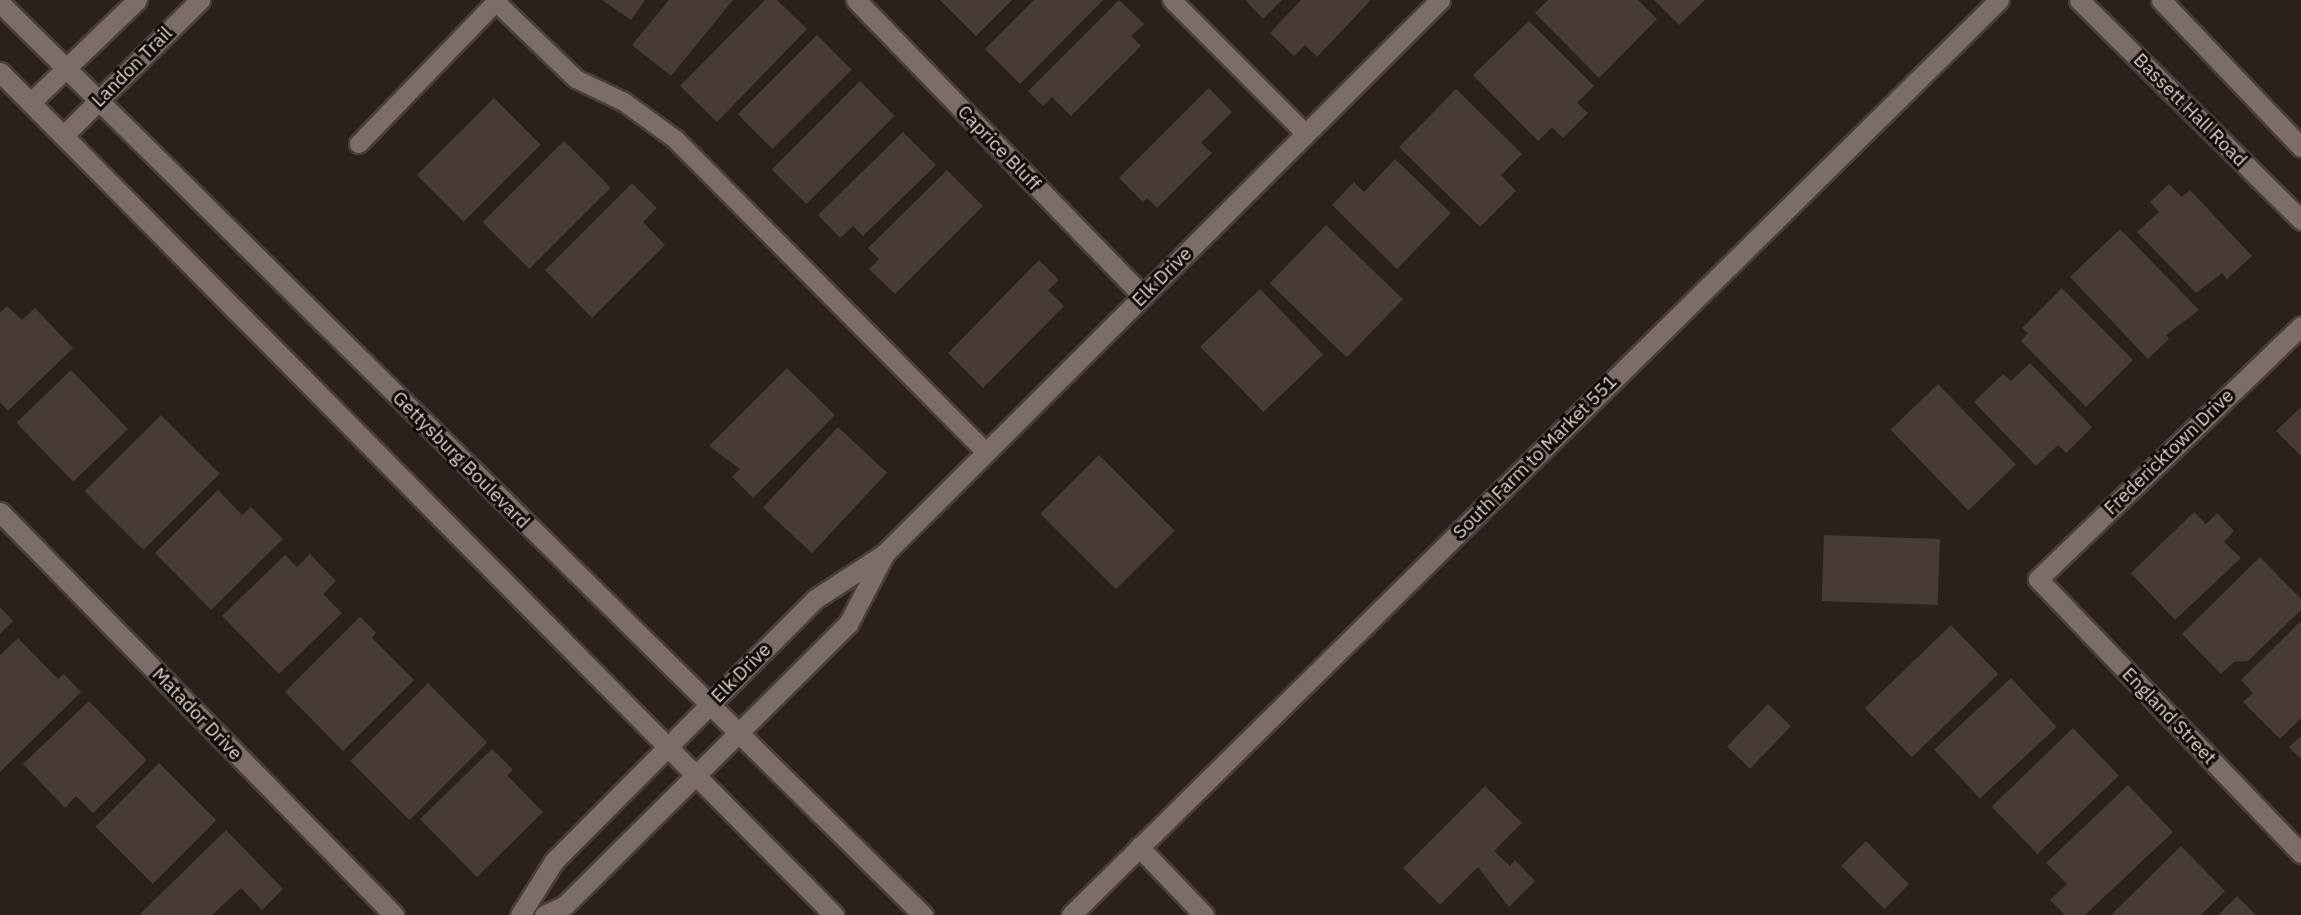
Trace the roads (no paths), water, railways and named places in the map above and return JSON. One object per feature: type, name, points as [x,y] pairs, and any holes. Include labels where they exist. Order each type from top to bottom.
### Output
[{"type":"street","points":[[31,102],[137,0]]},
{"type":"street","name":"Landon Trail","points":[[64,135],[200,0]]},
{"type":"street","name":"Caprice Bluff","points":[[856,0],[1143,296]]},
{"type":"street","name":"Elk Drive","points":[[668,747],[815,599],[884,554],[1440,0]]},
{"type":"street","name":"South Farm to Market 551","points":[[1071,915],[1999,0]]},
{"type":"street","name":"Bassett Hall Road","points":[[2079,0],[2301,219]]},
{"type":"street","points":[[2161,0],[2301,147]]},
{"type":"street","name":"Gettysburg Boulevard","points":[[0,3],[923,915]]},
{"type":"street","points":[[0,72],[834,915]]},
{"type":"street","name":"Fredericktown Drive","points":[[2038,579],[2301,326]]},
{"type":"street","name":"Matador Drive","points":[[0,512],[394,915]]},
{"type":"street","name":"Elk Drive","points":[[737,734],[848,624],[884,554]]},
{"type":"street","name":"England Street","points":[[2038,579],[2301,853]]},
{"type":"street","points":[[544,915],[565,905],[737,734]]},
{"type":"street","points":[[520,915],[554,861],[668,747]]},
{"type":"street","points":[[1139,848],[1204,915]]},
{"type":"lane","points":[[1172,0],[1305,133]]},
{"type":"lane","points":[[359,144],[497,1],[576,79],[624,102],[675,139],[986,452]]}]
